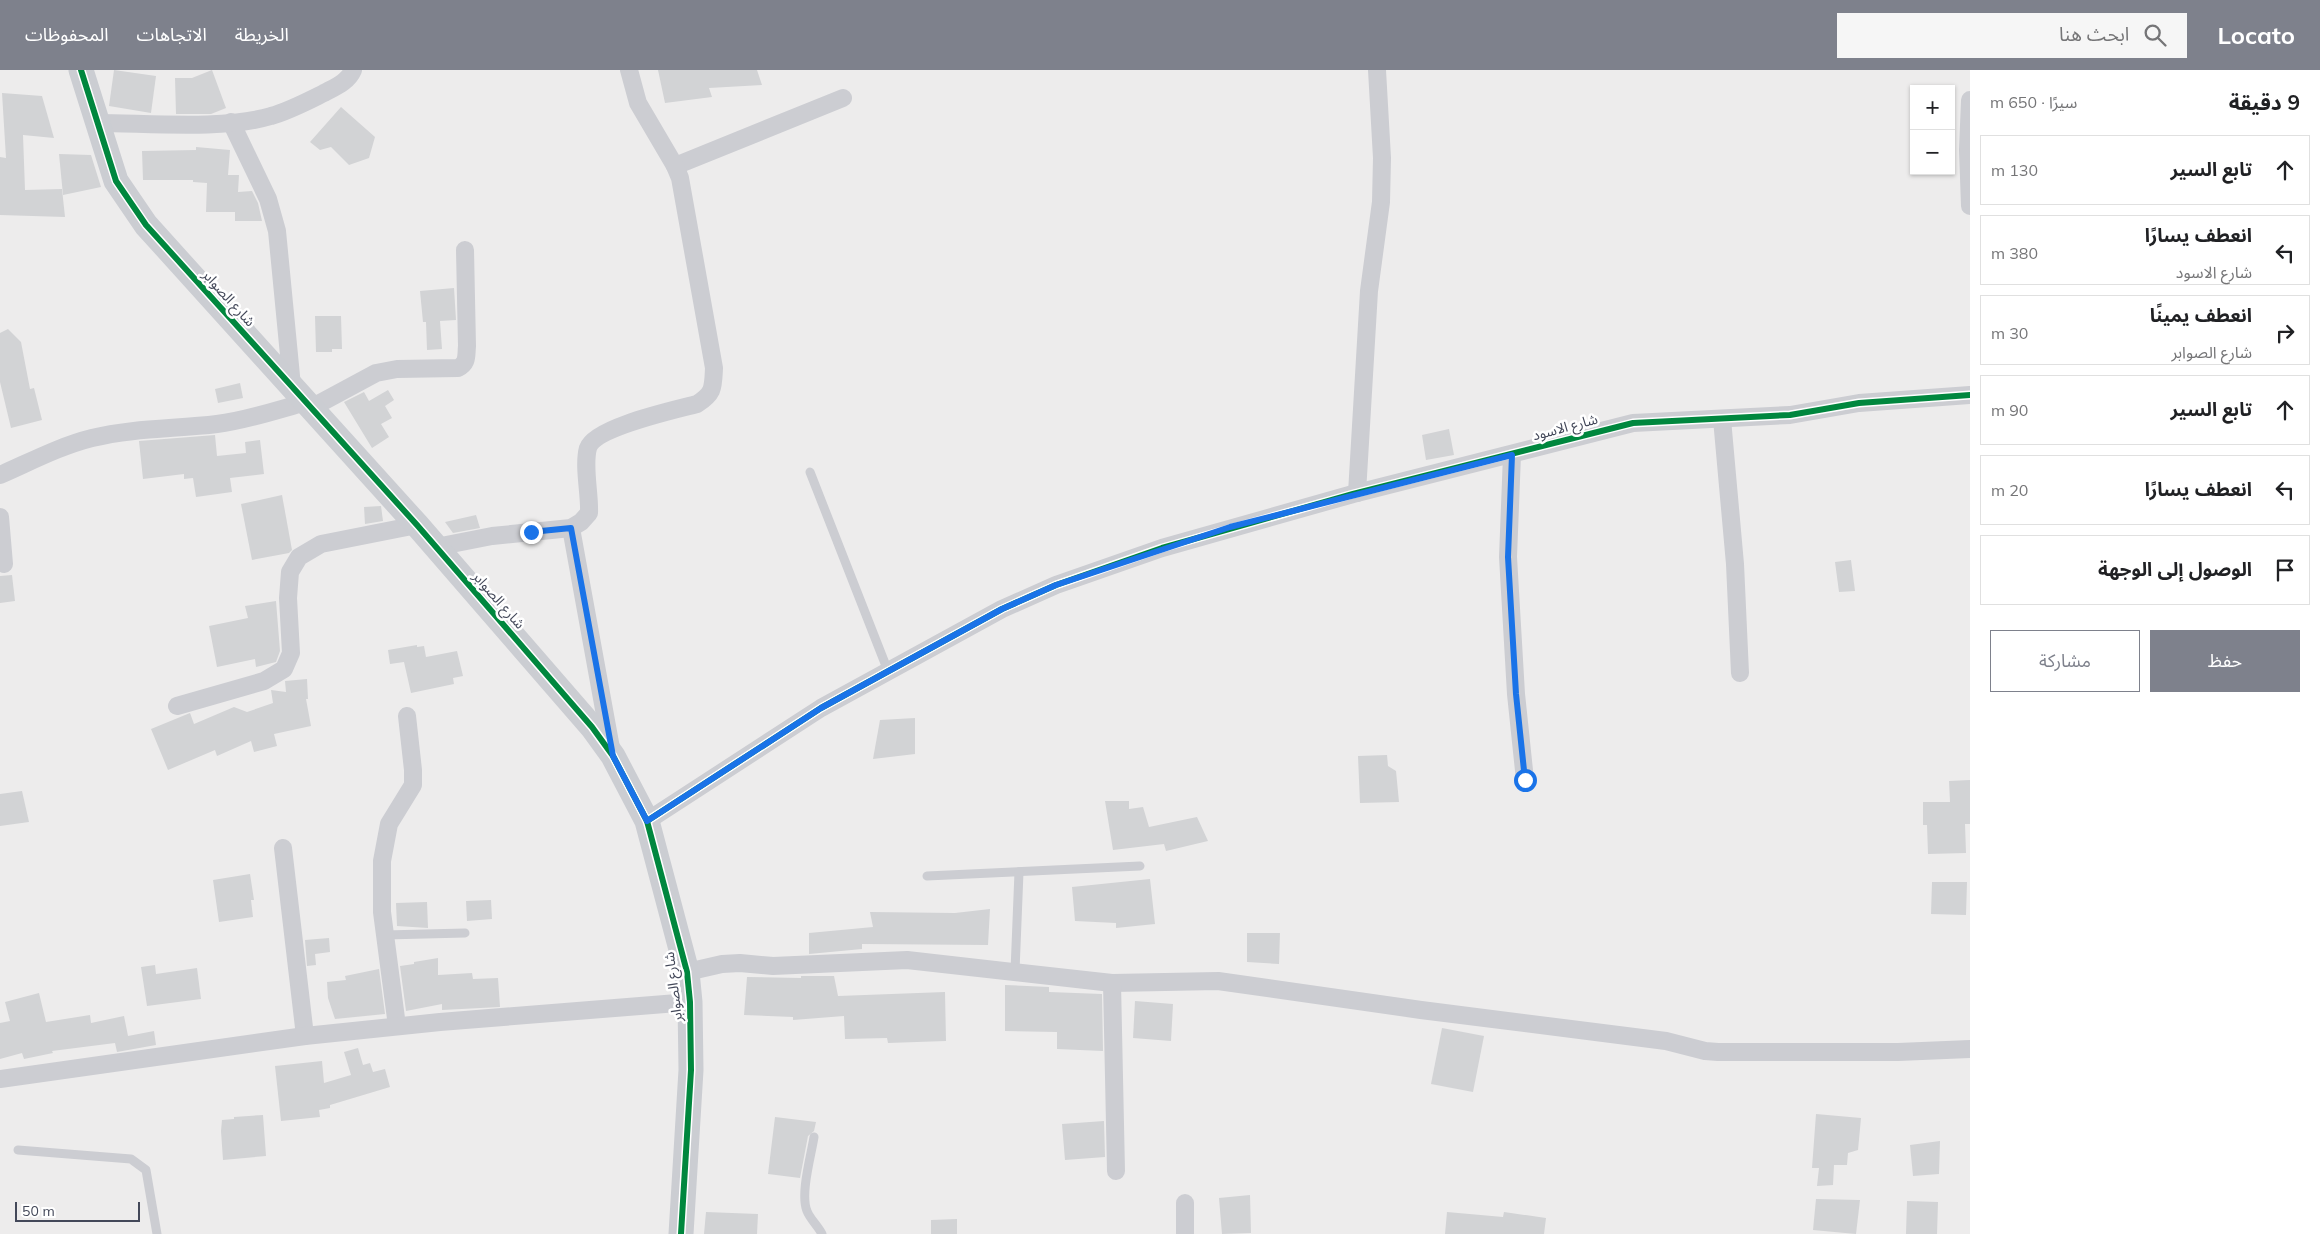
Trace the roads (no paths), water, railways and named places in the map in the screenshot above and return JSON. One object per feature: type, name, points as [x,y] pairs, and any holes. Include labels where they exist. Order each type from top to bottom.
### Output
[{"type":"street","name":"شارع الصوابر","points":[[82,70],[116,181],[146,225],[417,525],[592,727],[613,756],[647,821],[687,972],[690,1002],[691,1070],[681,1234]]},
{"type":"street","points":[[98,123],[231,122],[269,117],[302,105],[342,84],[353,70]]},
{"type":"street","points":[[436,547],[492,536],[571,528],[581,522],[589,513],[590,497],[587,457],[589,446],[596,438],[611,429],[697,404],[709,396],[713,386],[712,359],[680,178],[642,110],[629,70]]},
{"type":"street","points":[[1357,494],[1369,291],[1381,202],[1382,158],[1377,70]]},
{"type":"street","points":[[675,166],[843,98]]},
{"type":"street","points":[[1970,100],[1968,150],[1970,206]]},
{"type":"street","points":[[231,122],[265,192],[277,231],[303,398]]},
{"type":"street","points":[[0,475],[66,446],[91,438],[120,432],[220,424],[251,418],[376,373],[398,369],[458,368],[466,361],[467,346],[465,250]]},
{"type":"street","name":"شارع الاسود","points":[[647,821],[821,708],[1002,609],[1056,585],[1230,527],[1633,423],[1790,415],[1859,403],[1970,395]]},
{"type":"street","points":[[1722,419],[1735,564],[1740,673]]},
{"type":"street","points":[[1512,455],[1508,557],[1516,694],[1525,780]]},
{"type":"street","points":[[0,517],[4,564]]},
{"type":"street","points":[[177,706],[264,681],[284,669],[291,652],[288,598],[290,572],[298,558],[321,544],[417,525]]},
{"type":"street","points":[[571,528],[613,756]]},
{"type":"street","points":[[397,1026],[382,912],[382,861],[389,824],[413,785],[407,716]]},
{"type":"street","points":[[283,848],[305,1036]]},
{"type":"street","points":[[687,972],[722,964],[740,963],[773,966],[908,960],[1015,970],[1112,983],[1218,980],[1253,984],[1421,1010],[1666,1042],[1705,1052],[1898,1052],[1970,1049]]},
{"type":"street","points":[[1112,983],[1116,1171]]},
{"type":"street","points":[[0,1079],[305,1036],[397,1026],[690,1002]]},
{"type":"street","points":[[1185,1203],[1185,1234]]},
{"type":"lane","points":[[810,472],[888,671]]},
{"type":"lane","points":[[927,876],[1140,866]]},
{"type":"lane","points":[[1015,970],[1019,872]]},
{"type":"lane","points":[[385,935],[465,933]]},
{"type":"lane","points":[[814,1137],[804,1200],[807,1213],[818,1225],[822,1234]]},
{"type":"lane","points":[[18,1150],[131,1159],[146,1170],[157,1234]]}]
